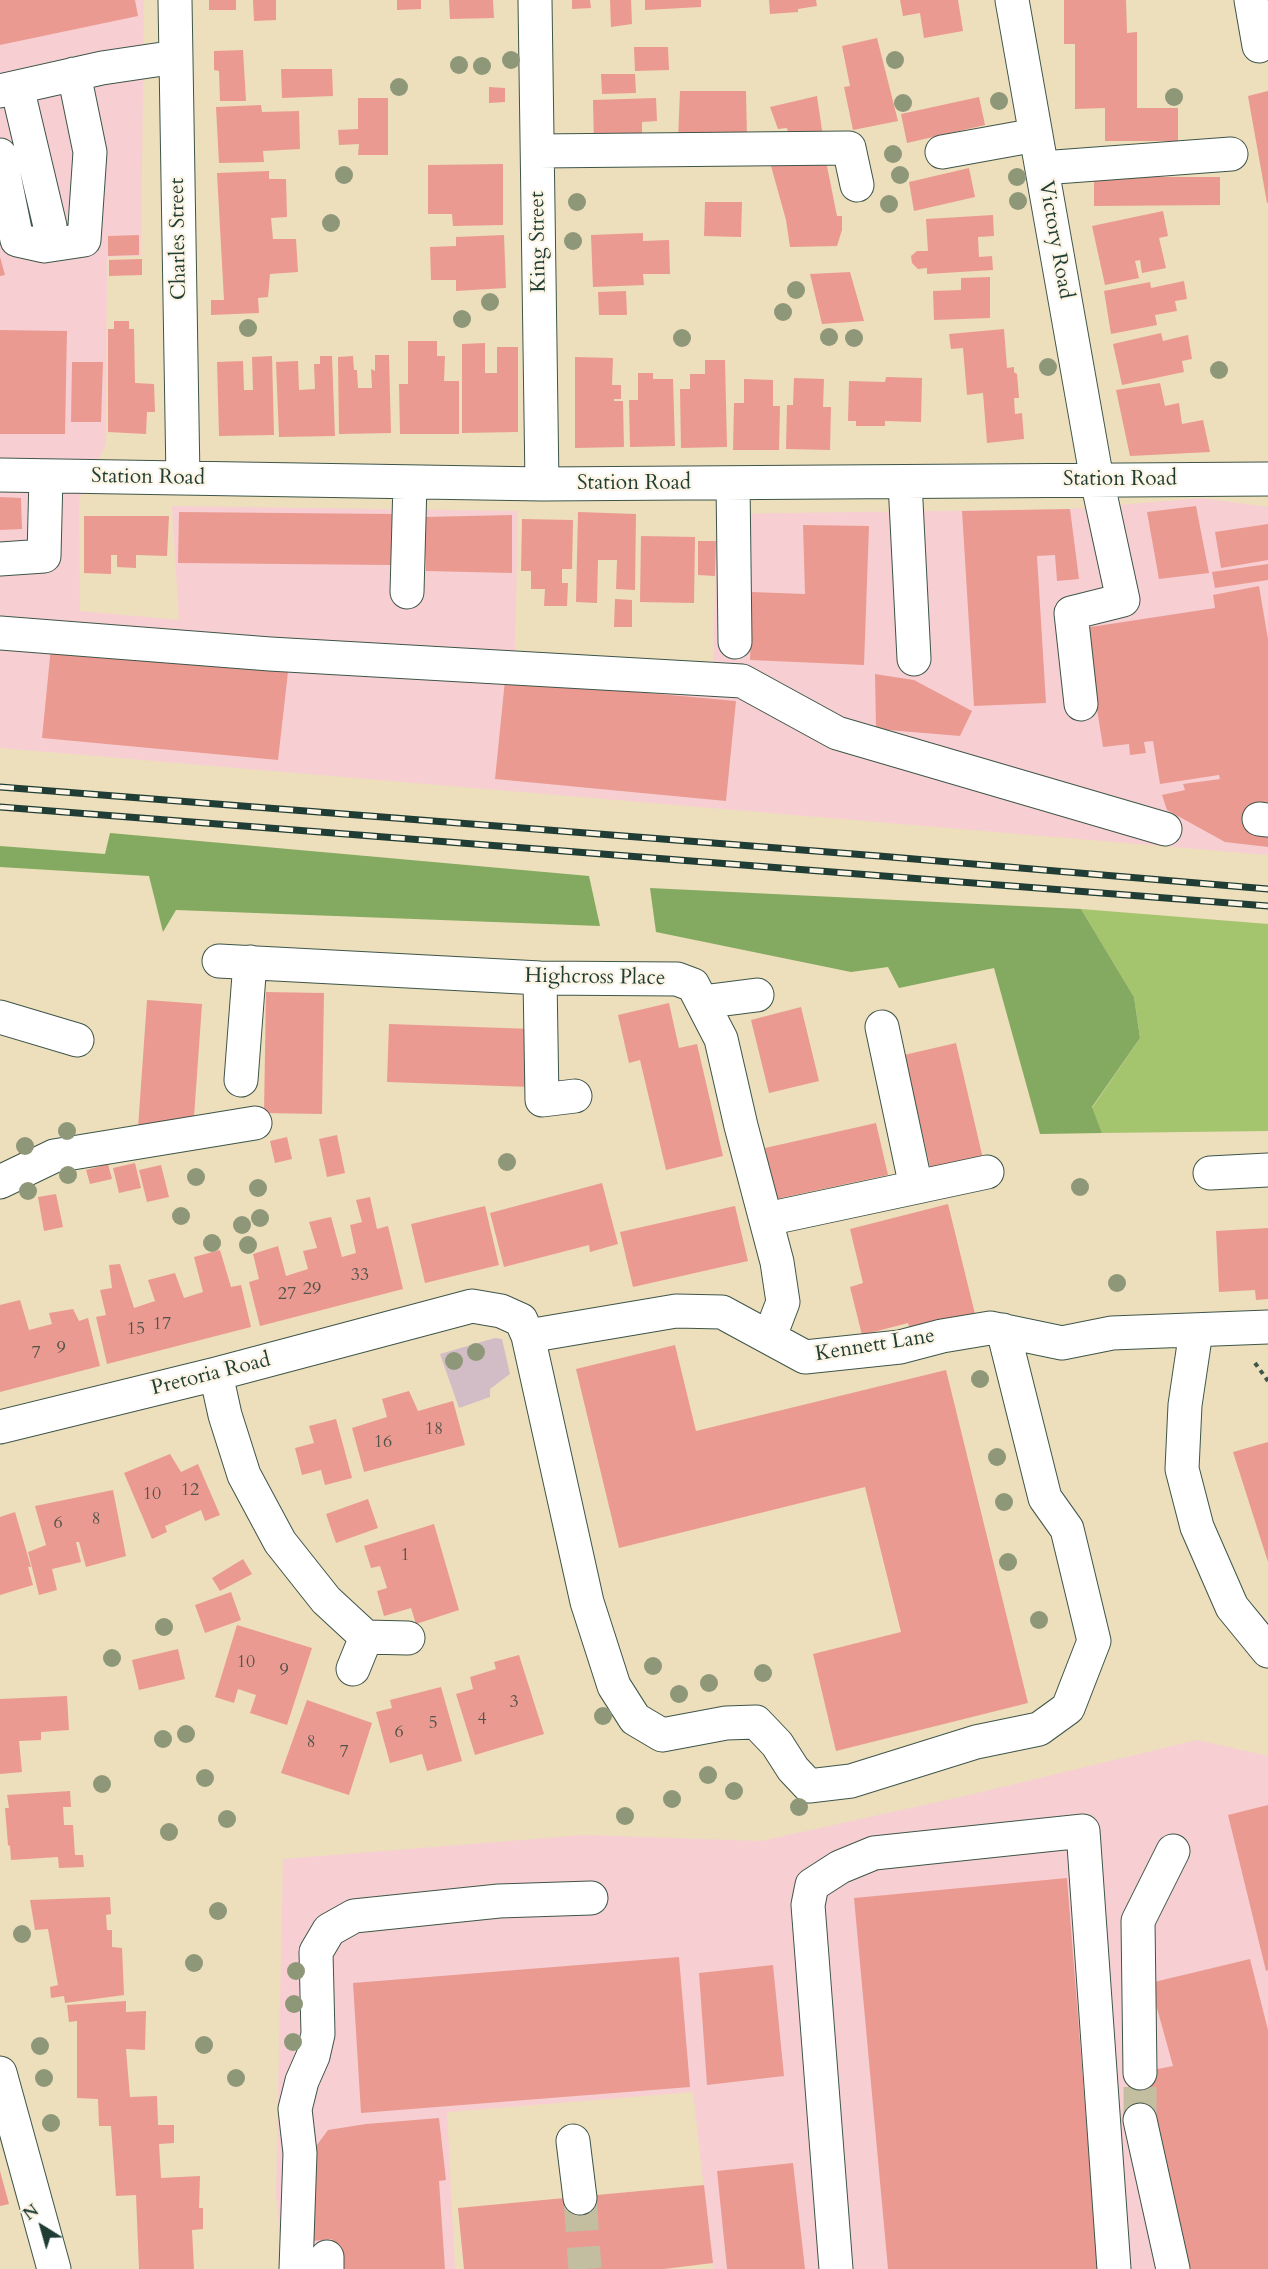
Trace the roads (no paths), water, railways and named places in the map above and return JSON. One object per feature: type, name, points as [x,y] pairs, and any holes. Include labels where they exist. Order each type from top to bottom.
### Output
[{"type":"street","name":"Charles Street","points":[[174,0],[183,478]]},
{"type":"street","name":"King Street","points":[[535,0],[542,484]]},
{"type":"street","name":"Victory Road","points":[[1012,0],[1097,480],[1122,600],[1071,613],[1082,704]]},
{"type":"street","points":[[1251,0],[1259,46]]},
{"type":"street","points":[[50,226],[9,89],[102,68],[176,57]]},
{"type":"street","points":[[0,155],[16,240],[44,246],[84,240],[90,152],[74,74]]},
{"type":"street","points":[[942,152],[1036,135]]},
{"type":"street","points":[[538,151],[849,148],[857,185]]},
{"type":"street","points":[[1042,168],[1231,154]]},
{"type":"street","name":"Station Road","points":[[0,475],[542,484],[1268,479]]},
{"type":"street","points":[[0,559],[44,556],[46,476]]},
{"type":"street","points":[[905,482],[914,659]]},
{"type":"street","points":[[407,592],[410,483]]},
{"type":"street","points":[[733,483],[735,642]]},
{"type":"street","points":[[0,633],[270,654],[742,681],[837,733],[1165,829]]},
{"type":"street","name":"Highcross Place","points":[[241,1080],[234,962],[540,978],[677,979],[693,985],[721,1039],[777,1262],[783,1302],[770,1336]]},
{"type":"street","points":[[540,978],[542,1100],[575,1096]]},
{"type":"street","points":[[702,1002],[756,995]]},
{"type":"street","points":[[0,1017],[77,1040]]},
{"type":"street","points":[[882,1027],[916,1187]]},
{"type":"street","points":[[0,1182],[54,1156],[255,1123]]},
{"type":"street","points":[[1210,1173],[1268,1170]]},
{"type":"street","points":[[767,1219],[987,1172]]},
{"type":"street","name":"Pretoria Road","points":[[0,1427],[216,1374],[472,1306],[501,1311],[521,1320],[528,1336]]},
{"type":"street","name":"Kennett Lane","points":[[528,1336],[676,1311],[722,1312],[805,1357],[900,1347],[942,1336],[990,1328],[1062,1343],[1112,1333],[1268,1327]]},
{"type":"street","points":[[528,1336],[587,1602],[614,1686],[635,1719],[662,1735],[726,1723],[756,1722],[777,1744],[793,1769],[809,1786],[851,1781],[975,1742],[1039,1730],[1068,1708],[1095,1641],[1067,1529],[1045,1498],[1003,1330]]},
{"type":"street","points":[[1196,1331],[1185,1405],[1182,1469],[1197,1527],[1232,1607],[1268,1651]]},
{"type":"street","points":[[216,1374],[225,1415],[244,1475],[280,1542],[326,1600],[366,1637],[408,1638]]},
{"type":"street","points":[[352,1669],[366,1637]]},
{"type":"street","points":[[836,2269],[808,1905],[812,1885],[840,1867],[874,1853],[1083,1831],[1114,2269]]},
{"type":"street","points":[[1140,2073],[1138,1921],[1173,1851]]},
{"type":"street","points":[[296,2269],[300,2153],[295,2109],[318,2034],[316,1952],[329,1930],[354,1916],[499,1901],[591,1898]]},
{"type":"street","points":[[0,2073],[54,2269]]},
{"type":"street","points":[[1140,2120],[1173,2269]]},
{"type":"street","points":[[573,2140],[580,2198]]},
{"type":"tunnel","points":[[1140,2073],[1140,2120]]},
{"type":"tunnel","points":[[580,2198],[585,2269]]},
{"type":"railway","points":[[0,787],[1268,889]]},
{"type":"railway","points":[[0,807],[1268,906]]}]
